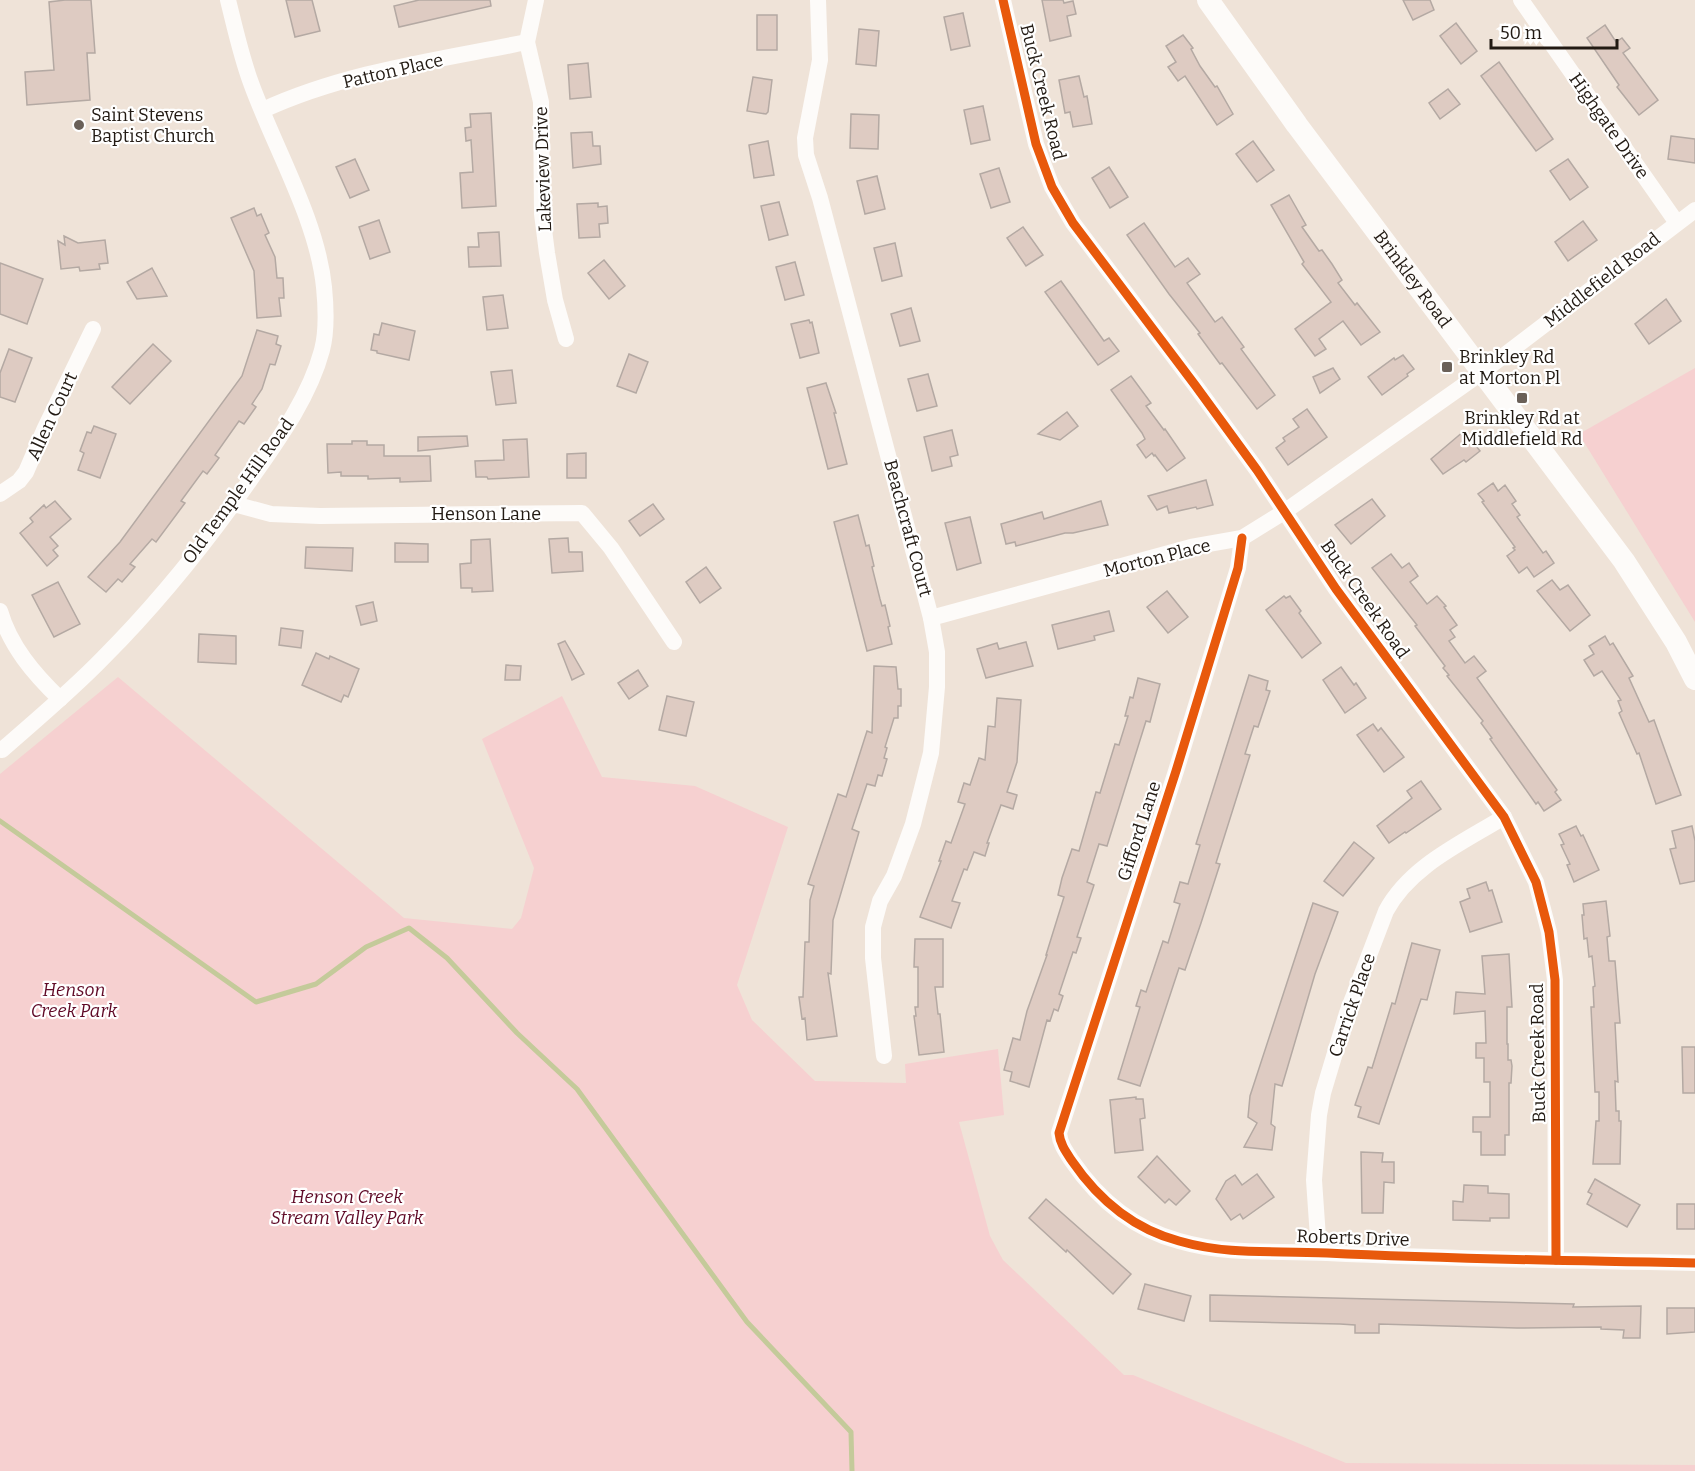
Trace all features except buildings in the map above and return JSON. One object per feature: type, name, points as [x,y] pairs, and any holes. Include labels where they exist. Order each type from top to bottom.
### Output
[{"type":"main road","name":"Brinkley Road","points":[[1208,0],[1296,125],[1624,561],[1676,642],[1695,679]]},
{"type":"street","name":"Old Temple Hill Road","points":[[2,750],[104,658],[157,599],[234,504],[278,440],[308,388],[322,349],[325,317],[324,287],[314,239],[244,62],[228,0]]},
{"type":"street","name":"Lakeview Drive","points":[[536,0],[527,42],[541,102],[542,214],[555,300],[566,339]]},
{"type":"street","name":"Beachcraft Court","points":[[818,0],[820,60],[805,138],[806,155],[820,198],[931,618],[937,652],[935,721],[931,753],[913,824],[894,876],[880,901],[873,927],[873,958],[884,1056]]},
{"type":"street","name":"Buck Creek Road","points":[[1003,0],[1036,144],[1058,197],[1084,239],[1195,385],[1336,589],[1503,817],[1536,882],[1550,932],[1555,980],[1556,1260]]},
{"type":"street","name":"Highgate Drive","points":[[1521,0],[1677,223]]},
{"type":"street","name":"Patton Place","points":[[263,110],[301,94],[363,76],[527,42]]},
{"type":"street","name":"Middlefield Road","points":[[1481,373],[1695,210]]},
{"type":"street","name":"Allen Court","points":[[0,494],[20,481],[26,472],[93,329]]},
{"type":"street","name":"Morton Place","points":[[931,618],[1191,547],[1242,538],[1284,512],[1481,373]]},
{"type":"street","name":"Henson Lane","points":[[234,504],[272,514],[320,516],[582,513],[611,548],[674,642]]},
{"type":"street","name":"Gifford Lane","points":[[1059,1133],[1176,771],[1238,568],[1242,538]]},
{"type":"street","points":[[0,611],[25,662],[60,699]]},
{"type":"street","name":"Carrick Place","points":[[1319,1252],[1314,1180],[1316,1136],[1323,1093],[1347,1013],[1386,911],[1392,898],[1416,873],[1503,817]]},
{"type":"street","name":"Roberts Drive","points":[[1059,1133],[1059,1140],[1090,1185],[1115,1209],[1142,1227],[1177,1241],[1239,1252],[1319,1252],[1437,1258],[1695,1263]]},
{"type":"green space","points":[[1695,368],[1695,622],[1579,434]]},
{"type":"green space","name":"Henson Creek Stream Valley Park","points":[[118,677],[404,918],[512,929],[521,918],[534,868],[482,739],[562,696],[602,777],[695,786],[788,827],[737,985],[752,1020],[815,1081],[906,1083],[905,1064],[998,1049],[1004,1115],[959,1122],[990,1236],[1003,1260],[1124,1375],[1133,1375],[1346,1463],[1695,1465],[1695,1471],[0,1471],[0,774]]},
{"type":"waterway","points":[[0,821],[256,1002],[316,984],[366,947],[409,928],[447,958],[517,1033],[577,1089],[747,1322],[851,1432],[852,1471]]},
{"type":"cycle path","points":[[1003,0],[1036,144],[1052,187],[1073,223],[1257,470],[1336,589],[1504,817],[1536,882],[1549,932],[1555,980],[1556,1260]]},
{"type":"cycle path","points":[[1242,538],[1238,568],[1176,771],[1059,1133],[1066,1151],[1093,1188],[1118,1211],[1147,1229],[1198,1246],[1253,1252],[1695,1263]]},
{"type":"place","name":"Saint Stevens Baptist Church","points":[[79,125]]},
{"type":"place","name":"Brinkley Rd at Morton Pl","points":[[1447,367]]},
{"type":"place","name":"Brinkley Rd at Middlefield Rd","points":[[1522,398]]},
{"type":"park label","name":"Henson Creek Park","points":[[74,1000]]}]
